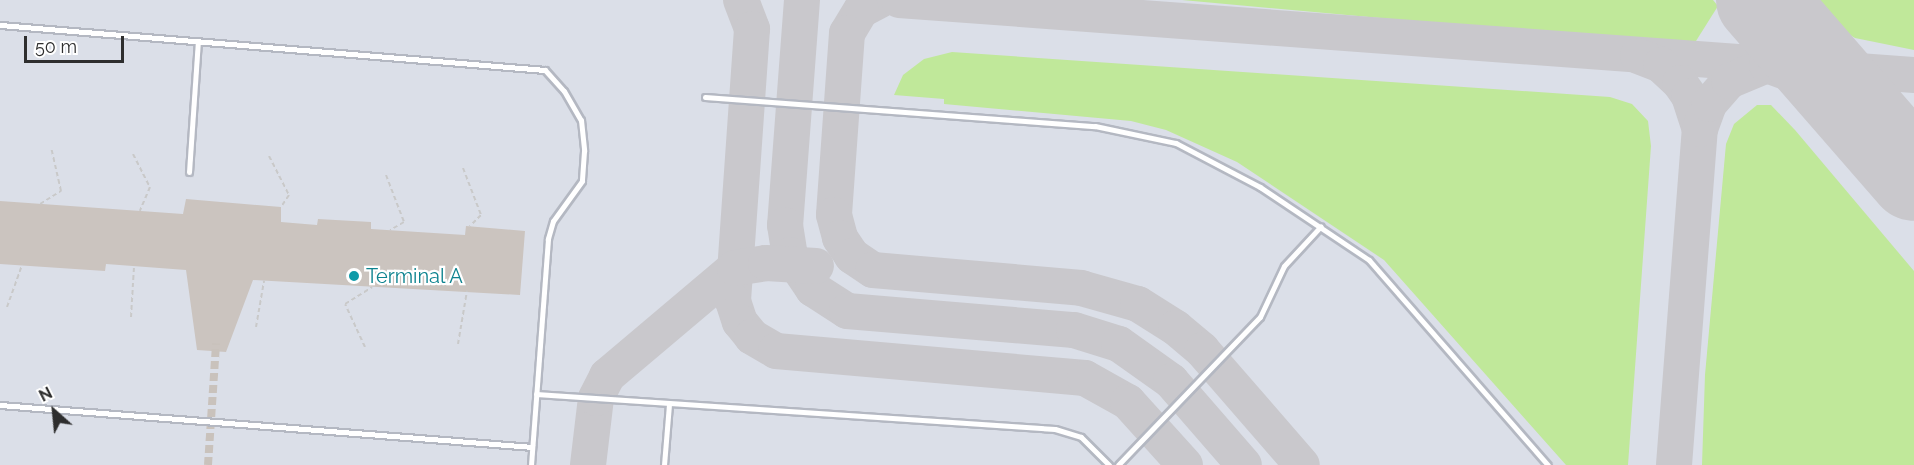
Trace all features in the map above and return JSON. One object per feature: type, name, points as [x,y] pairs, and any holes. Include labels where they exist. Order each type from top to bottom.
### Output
[{"type":"lane","points":[[0,25],[500,63],[535,67],[554,77],[581,120],[585,133],[583,170],[582,182],[553,221],[548,239],[531,465]]},
{"type":"lane","points":[[189,172],[198,41]]},
{"type":"lane","points":[[705,97],[1095,126],[1133,132],[1176,143],[1217,163],[1321,226],[1362,255],[1386,278],[1548,465]]},
{"type":"lane","points":[[1118,465],[1260,317],[1284,266],[1321,226]]},
{"type":"lane","points":[[536,394],[669,404],[863,413],[1055,429],[1081,437],[1109,465]]},
{"type":"lane","points":[[664,465],[669,404]]},
{"type":"lane","points":[[0,405],[532,447]]},
{"type":"path","points":[[40,204],[61,191],[51,147]]},
{"type":"path","points":[[133,153],[150,187],[140,211]]},
{"type":"path","points":[[269,156],[289,195],[281,207]]},
{"type":"path","points":[[463,168],[481,215],[470,226]]},
{"type":"path","points":[[386,175],[404,222],[390,230]]},
{"type":"path","points":[[7,307],[22,265]]},
{"type":"path","points":[[131,316],[134,266]]},
{"type":"path","points":[[256,327],[264,281]]},
{"type":"path","points":[[365,347],[345,304],[372,287]]},
{"type":"path","points":[[459,344],[467,291]]},
{"type":"shaded area","points":[[0,0],[1914,0],[1914,465],[0,465]]},
{"type":"green space","points":[[1182,0],[1713,0],[1718,6],[1696,41],[1654,43]]},
{"type":"green space","points":[[1807,0],[1914,0],[1914,50],[1855,38],[1825,20]]},
{"type":"green space","points":[[952,52],[1610,97],[1632,104],[1648,121],[1651,146],[1628,465],[1566,465],[1384,260],[1237,162],[1166,130],[1131,121],[944,104],[944,99],[894,95],[903,75],[924,59]]},
{"type":"green space","points":[[1757,105],[1771,105],[1795,130],[1914,271],[1914,465],[1702,465],[1705,375],[1726,144],[1734,124]]},
{"type":"building","name":"Terminal A","points":[[186,199],[281,207],[281,222],[317,225],[318,219],[371,222],[371,229],[465,235],[466,226],[525,231],[520,295],[253,280],[226,352],[197,350],[186,270],[106,264],[105,271],[0,264],[0,201],[183,214]]},
{"type":"taxiway","points":[[741,0],[752,29],[733,301],[740,322],[752,337],[776,351],[1085,378],[1128,402],[1185,465]]},
{"type":"taxiway","points":[[802,0],[785,225],[790,255],[813,289],[847,311],[1074,330],[1119,344],[1171,381],[1244,465]]},
{"type":"taxiway","points":[[880,0],[861,10],[847,33],[834,215],[840,238],[852,256],[873,270],[1081,288],[1138,304],[1176,328],[1202,350],[1302,465]]},
{"type":"taxiway","points":[[899,0],[1914,75]]},
{"type":"taxiway","points":[[1778,19],[1825,53],[1848,64]]},
{"type":"taxiway","points":[[1638,56],[1661,65],[1680,83],[1689,96],[1700,129]]},
{"type":"taxiway","points":[[1674,465],[1700,129],[1709,104],[1729,81],[1767,65],[1795,75],[1839,102],[1883,141]]},
{"type":"taxiway","points":[[588,465],[596,398],[607,376],[735,268],[766,263],[816,266]]},
{"type":"runway","points":[[1761,0],[1914,176]]},
{"type":"tunnel","points":[[208,465],[216,343]]},
{"type":"place","name":"Terminal A","points":[[354,276]]}]
